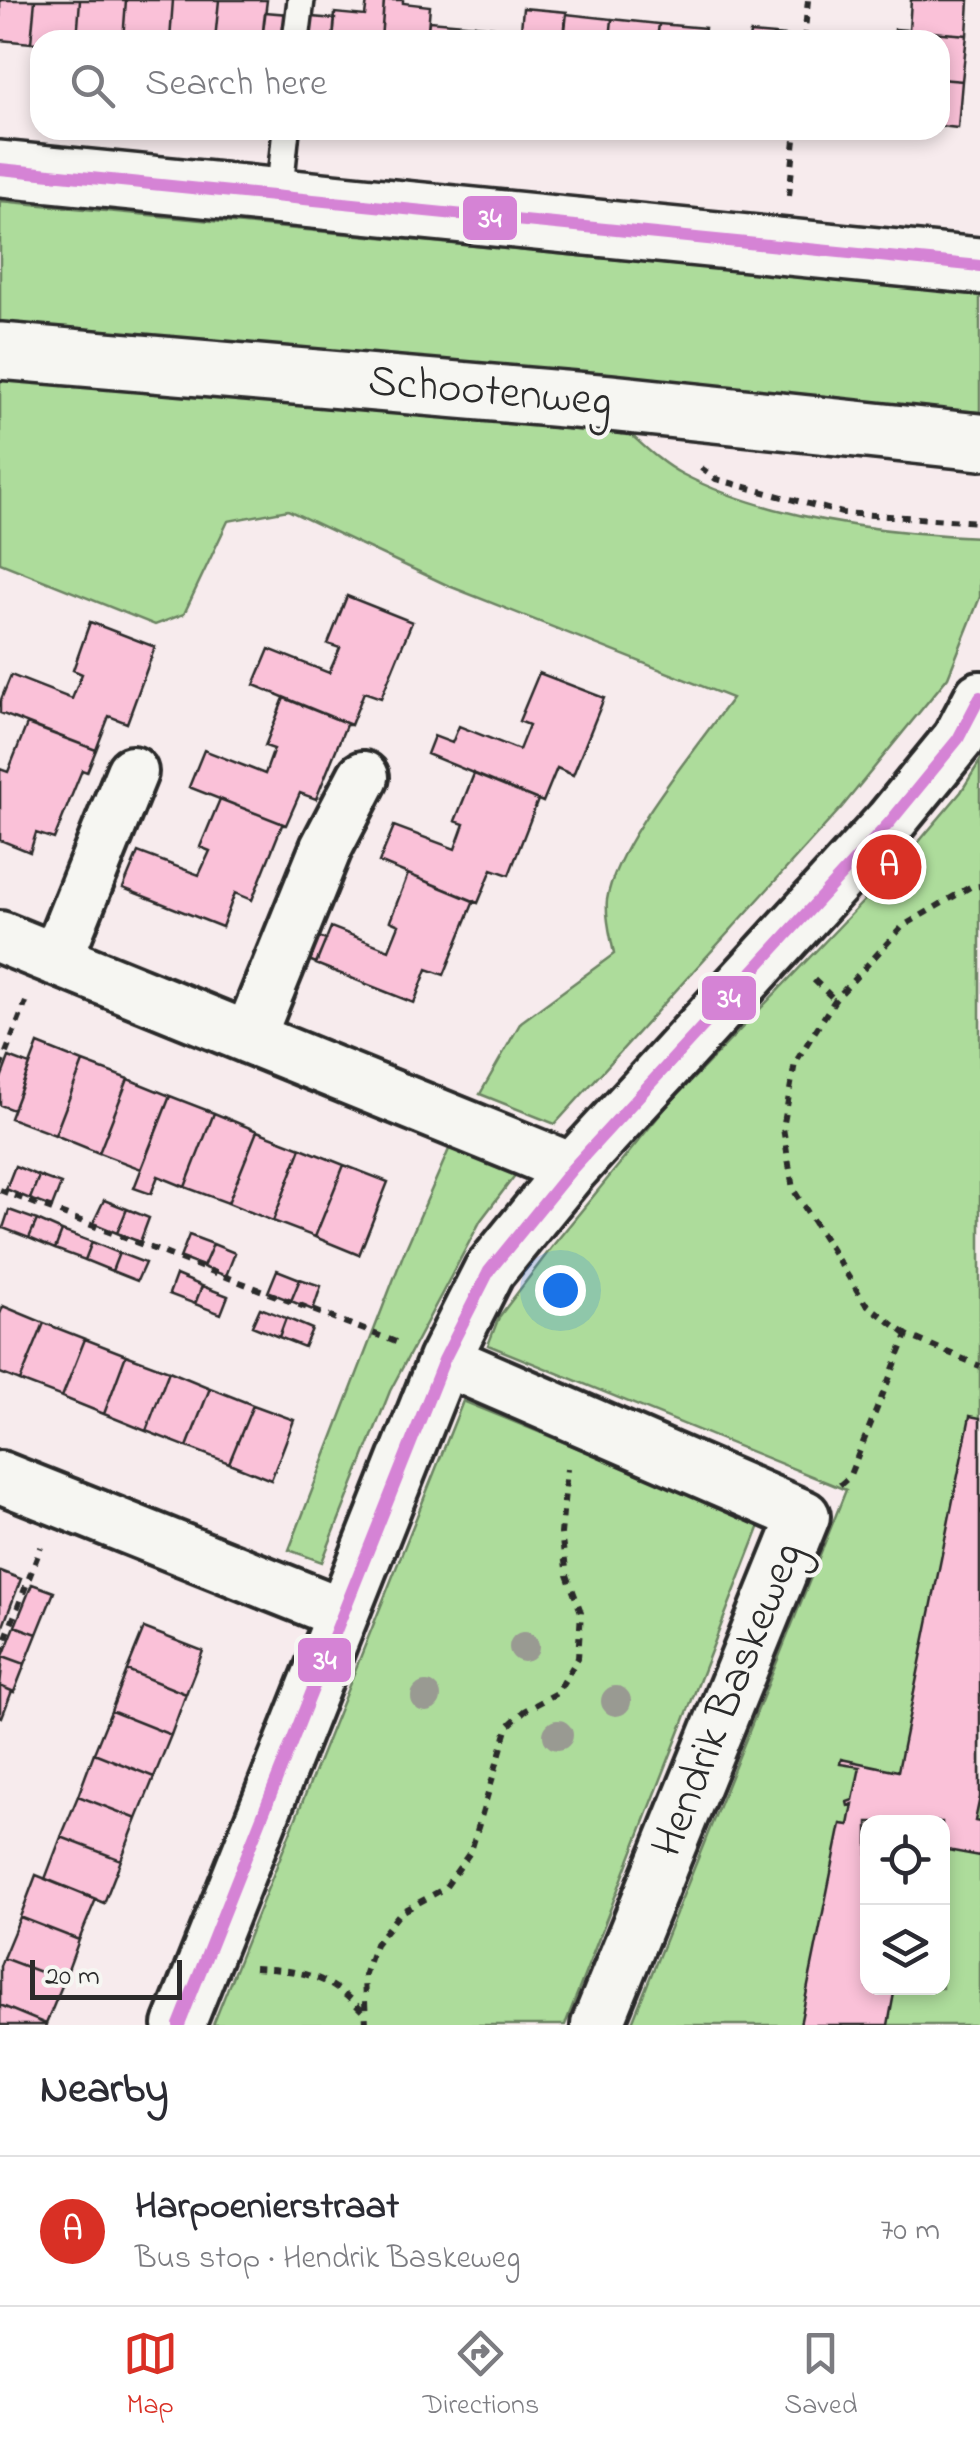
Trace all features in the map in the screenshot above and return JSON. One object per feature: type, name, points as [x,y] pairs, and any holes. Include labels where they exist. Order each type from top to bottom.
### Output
[{"type":"street","points":[[0,169],[980,266]]},
{"type":"street","name":"Schootenweg","points":[[0,351],[610,403],[980,442]]},
{"type":"street","points":[[179,2025],[444,1360],[489,1271],[572,1169],[890,822],[958,739],[980,697]]},
{"type":"street","points":[[56,960],[132,772]]},
{"type":"street","points":[[249,1038],[326,848],[363,777]]},
{"type":"street","points":[[0,937],[572,1169]]},
{"type":"street","name":"Hendrik Baskeweg","points":[[444,1360],[804,1516],[597,2025]]},
{"type":"street","points":[[0,1477],[341,1613]]},
{"type":"lane","points":[[297,30],[301,0]]},
{"type":"lane","points":[[278,197],[285,140]]},
{"type":"path","points":[[805,30],[808,0]]},
{"type":"path","points":[[784,247],[795,140]]},
{"type":"path","points":[[686,457],[716,479],[842,513],[980,522]]},
{"type":"path","points":[[980,886],[970,887],[903,926],[835,1000],[794,1063],[783,1128],[793,1189],[865,1304],[907,1336],[980,1366]]},
{"type":"path","points":[[0,1068],[27,1000],[56,960]]},
{"type":"path","points":[[0,1190],[444,1360]]},
{"type":"path","points":[[804,1516],[849,1477],[907,1336]]},
{"type":"path","points":[[367,2025],[364,1976],[376,1944],[400,1913],[445,1888],[454,1876],[471,1851],[508,1726],[524,1710],[557,1693],[578,1658],[581,1612],[566,1575],[561,1534],[564,1479],[579,1419]]},
{"type":"path","points":[[0,1653],[59,1501]]},
{"type":"path","points":[[202,1965],[299,1970],[343,1990],[366,2015]]},
{"type":"green space","points":[[0,201],[980,294],[980,412],[0,333]]},
{"type":"green space","points":[[0,377],[628,432],[675,470],[751,502],[866,527],[980,537],[980,597],[948,677],[842,807],[555,1124],[480,1094],[521,1022],[614,954],[607,900],[613,877],[659,796],[732,698],[449,586],[288,510],[228,521],[184,614],[155,625],[0,563]]},
{"type":"green space","points":[[980,761],[980,2025],[631,2025],[846,1490],[488,1345],[499,1317],[667,1106],[906,857],[961,792]]},
{"type":"green space","points":[[450,1147],[516,1174],[481,1220],[390,1391],[322,1562],[289,1550],[403,1255]]},
{"type":"green space","points":[[463,1401],[761,1523],[565,2025],[213,2025]]},
{"type":"building","points":[[0,0],[35,0],[30,43],[0,40]]},
{"type":"building","points":[[35,0],[80,0],[78,30],[32,30]]},
{"type":"building","points":[[80,0],[126,0],[124,30],[78,30]]},
{"type":"building","points":[[126,0],[173,0],[171,30],[124,30]]},
{"type":"building","points":[[173,0],[219,0],[216,30],[171,30]]},
{"type":"building","points":[[219,0],[267,0],[263,30],[216,30]]},
{"type":"building","points":[[367,0],[384,1],[382,30],[334,30],[335,13],[365,16]]},
{"type":"building","points":[[384,0],[430,6],[428,30],[382,30]]},
{"type":"building","points":[[911,0],[969,0],[967,35],[950,34],[950,30],[909,30]]},
{"type":"building","points":[[523,8],[567,12],[565,30],[521,30]]},
{"type":"building","points":[[265,12],[288,14],[286,30],[263,30]]},
{"type":"building","points":[[566,14],[612,19],[611,30],[565,30]]},
{"type":"building","points":[[312,17],[335,19],[334,30],[310,30]]},
{"type":"building","points":[[612,19],[659,24],[658,30],[611,30]]},
{"type":"building","points":[[429,21],[475,25],[475,30],[428,30]]},
{"type":"building","points":[[659,24],[705,28],[705,30],[658,30]]},
{"type":"building","points":[[475,25],[521,30],[475,30]]},
{"type":"building","points":[[950,34],[967,35],[962,81],[950,80]]},
{"type":"building","points":[[950,80],[962,81],[958,128],[950,127]]},
{"type":"building","points":[[347,596],[412,622],[381,698],[364,692],[351,725],[254,685],[269,649],[329,673],[340,648],[328,644]]},
{"type":"building","points":[[90,622],[155,647],[127,723],[109,716],[96,750],[0,713],[0,702],[11,675],[72,699],[82,674],[73,670]]},
{"type":"building","points":[[539,673],[604,698],[573,775],[557,768],[543,802],[427,754],[434,736],[452,743],[459,726],[519,750],[529,725],[519,721]]},
{"type":"building","points":[[284,698],[351,725],[346,725],[316,799],[300,793],[286,825],[189,787],[204,750],[265,774],[274,749],[265,746]]},
{"type":"building","points":[[27,724],[96,750],[87,772],[82,770],[54,839],[36,833],[30,852],[0,840],[0,769],[8,772]]},
{"type":"building","points":[[474,774],[538,800],[509,875],[492,869],[478,903],[379,862],[394,826],[455,849],[464,824],[455,821]]},
{"type":"building","points":[[220,799],[286,825],[282,825],[252,900],[235,893],[222,927],[123,888],[138,852],[199,875],[210,851],[200,847]]},
{"type":"building","points":[[408,874],[474,901],[444,975],[427,969],[414,1003],[316,964],[331,927],[389,950],[399,925],[390,921]]},
{"type":"building","points":[[307,932],[326,940],[316,963],[297,955]]},
{"type":"building","points":[[38,1044],[83,1062],[55,1135],[10,1118]]},
{"type":"building","points":[[9,1057],[30,1065],[13,1110],[0,1105],[0,1081]]},
{"type":"building","points":[[83,1062],[128,1079],[99,1153],[55,1135]]},
{"type":"building","points":[[128,1079],[170,1096],[141,1169],[99,1153]]},
{"type":"building","points":[[170,1096],[214,1113],[185,1187],[158,1176],[151,1194],[134,1188]]},
{"type":"building","points":[[214,1113],[257,1131],[228,1203],[185,1187]]},
{"type":"building","points":[[257,1131],[301,1148],[273,1221],[228,1203]]},
{"type":"building","points":[[301,1148],[344,1165],[315,1237],[273,1221]]},
{"type":"building","points":[[344,1165],[388,1182],[359,1255],[315,1237]]},
{"type":"building","points":[[15,1166],[39,1176],[30,1199],[6,1189]]},
{"type":"building","points":[[39,1176],[61,1184],[52,1207],[30,1199]]},
{"type":"building","points":[[104,1200],[127,1209],[117,1233],[93,1223]]},
{"type":"building","points":[[127,1209],[149,1218],[140,1242],[117,1233]]},
{"type":"building","points":[[9,1210],[37,1220],[29,1238],[3,1228]]},
{"type":"building","points":[[37,1220],[62,1231],[55,1249],[29,1238]]},
{"type":"building","points":[[62,1231],[92,1242],[85,1260],[55,1249]]},
{"type":"building","points":[[189,1235],[213,1244],[203,1267],[180,1258]]},
{"type":"building","points":[[92,1242],[119,1253],[112,1271],[85,1260]]},
{"type":"building","points":[[213,1244],[235,1253],[226,1276],[203,1267]]},
{"type":"building","points":[[119,1253],[145,1263],[137,1281],[112,1271]]},
{"type":"building","points":[[277,1270],[300,1279],[291,1301],[268,1292]]},
{"type":"building","points":[[176,1275],[202,1286],[195,1304],[169,1294]]},
{"type":"building","points":[[300,1279],[321,1286],[313,1310],[291,1301]]},
{"type":"building","points":[[202,1286],[228,1296],[221,1314],[195,1304]]},
{"type":"building","points":[[3,1306],[44,1323],[20,1381],[0,1373]]},
{"type":"building","points":[[260,1308],[286,1318],[279,1337],[252,1326]]},
{"type":"building","points":[[286,1318],[312,1329],[304,1347],[279,1337]]},
{"type":"building","points":[[44,1323],[85,1339],[62,1397],[20,1381]]},
{"type":"building","points":[[85,1339],[126,1355],[104,1414],[62,1397]]},
{"type":"building","points":[[126,1355],[169,1371],[146,1431],[104,1414]]},
{"type":"building","points":[[169,1371],[210,1388],[187,1447],[146,1431]]},
{"type":"building","points":[[210,1388],[253,1405],[229,1463],[187,1447]]},
{"type":"building","points":[[253,1405],[294,1420],[271,1480],[229,1463]]},
{"type":"building","points":[[970,1416],[980,1418],[980,1797],[975,1821],[980,1822],[980,1856],[950,1850],[950,1815],[860,1815],[860,1995],[894,1995],[888,2025],[800,2025],[841,1824],[849,1825],[853,1804],[848,1806],[847,1802],[853,1800],[860,1767],[840,1764],[841,1759],[898,1771]]},
{"type":"building","points":[[0,1571],[21,1579],[0,1634]]},
{"type":"building","points":[[32,1584],[54,1592],[37,1634],[15,1626]]},
{"type":"building","points":[[15,1626],[37,1634],[25,1664],[3,1656]]},
{"type":"building","points":[[144,1628],[203,1651],[186,1694],[127,1670]]},
{"type":"building","points":[[3,1656],[25,1664],[14,1692],[0,1686]]},
{"type":"building","points":[[127,1670],[186,1694],[171,1735],[111,1711]]},
{"type":"building","points":[[0,1686],[12,1691],[2,1717],[0,1716]]},
{"type":"building","points":[[111,1711],[171,1735],[154,1777],[94,1753]]},
{"type":"building","points":[[94,1753],[154,1777],[137,1819],[78,1796]]},
{"type":"building","points":[[78,1796],[137,1819],[121,1860],[61,1837]]},
{"type":"building","points":[[61,1837],[121,1860],[104,1903],[45,1879]]},
{"type":"building","points":[[36,1875],[96,1899],[79,1940],[20,1917]]},
{"type":"building","points":[[20,1917],[79,1940],[64,1981],[3,1958]]},
{"type":"building","points":[[3,1958],[64,1981],[46,2024],[0,2005]]},
{"type":"building","points":[[0,2005],[46,2024],[46,2025],[0,2025]]},
{"type":"transit line","name":"34","points":[[0,169],[980,266]]},
{"type":"transit line","name":"34","points":[[179,2025],[444,1360],[489,1271],[572,1169],[890,822],[958,739],[980,697]]},
{"type":"place","name":"Harpoenierstraat","points":[[889,867]]}]
